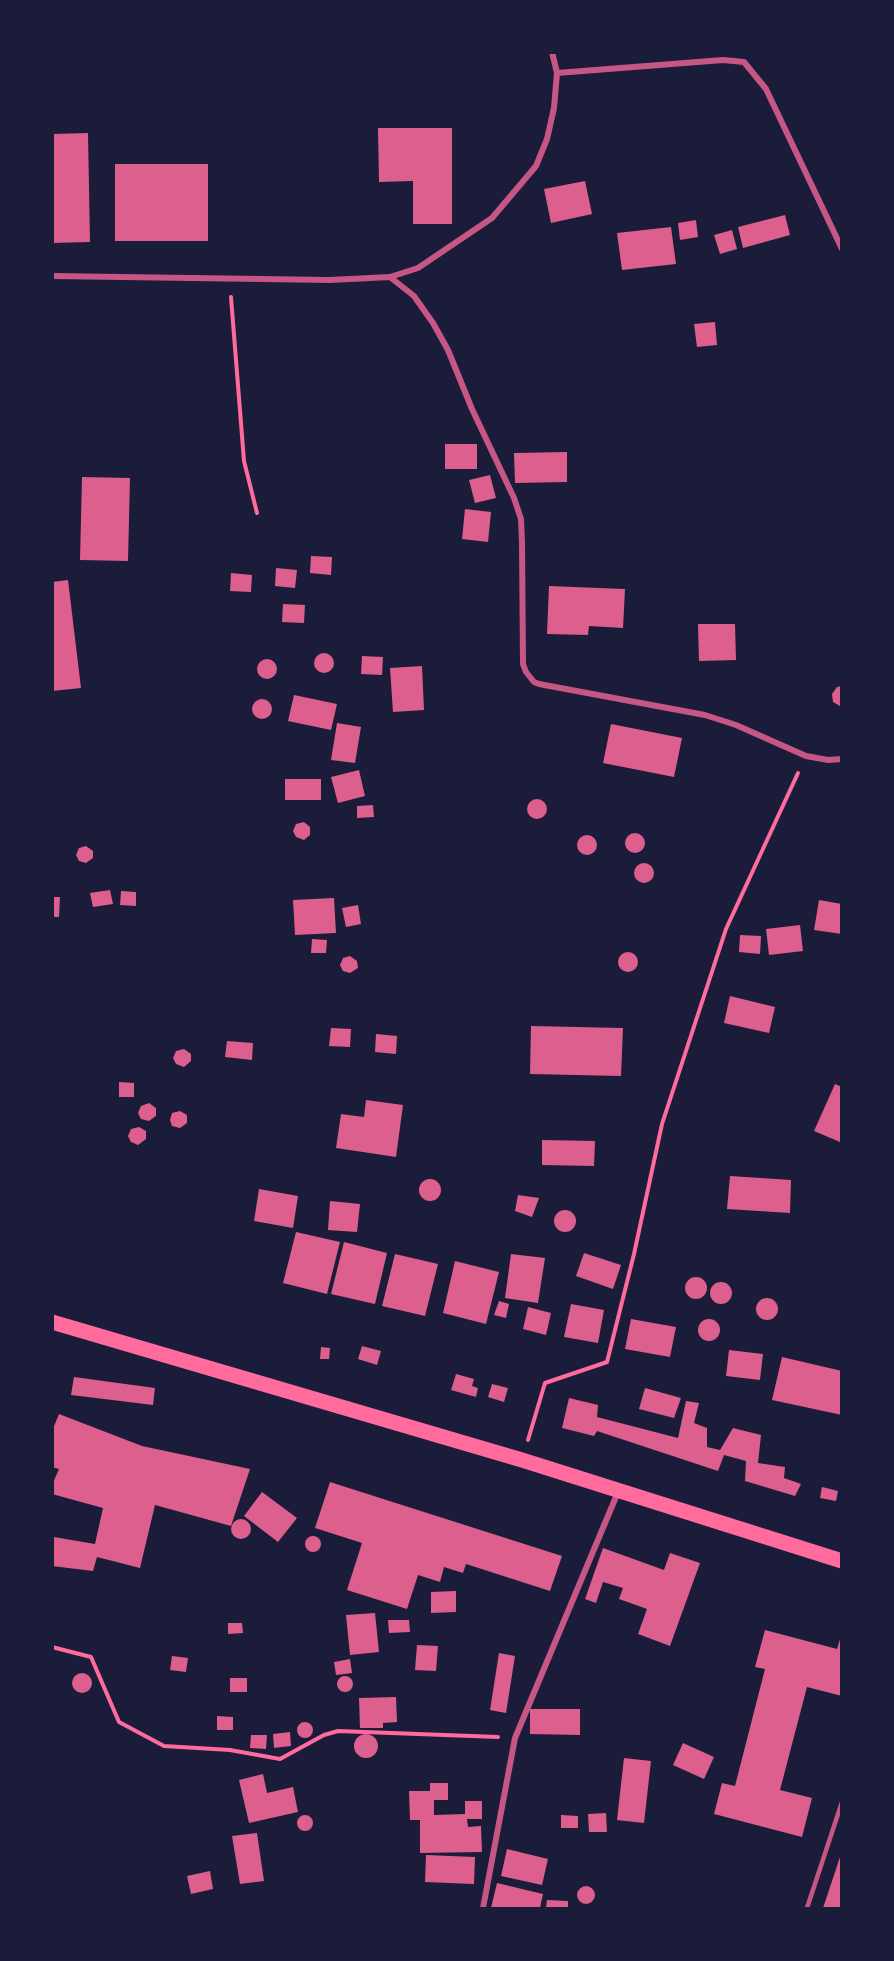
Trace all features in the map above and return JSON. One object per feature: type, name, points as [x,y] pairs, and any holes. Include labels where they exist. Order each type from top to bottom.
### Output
[{"type":"main road","points":[[52,1322],[522,1460],[842,1561]]},
{"type":"street","points":[[52,276],[339,280],[390,277],[418,268],[492,218],[536,166],[547,139],[554,108],[557,73],[552,52]]},
{"type":"street","points":[[557,73],[723,60],[744,62],[766,88],[842,249]]},
{"type":"street","points":[[390,277],[414,296],[433,323],[448,350],[472,409],[514,498],[521,519],[523,664],[534,682],[705,715],[736,725],[806,756],[828,760],[842,759]]},
{"type":"street","points":[[483,1908],[515,1738],[620,1490]]},
{"type":"lane","points":[[807,1908],[842,1802]]},
{"type":"path","points":[[230,279],[244,461],[257,513]]},
{"type":"path","points":[[522,1460],[545,1383],[607,1362],[634,1254],[662,1124],[723,940],[806,756]]},
{"type":"path","points":[[52,1647],[91,1657],[119,1722],[164,1746],[230,1750],[280,1759],[324,1735],[338,1731],[515,1738]]},
{"type":"building","points":[[378,128],[452,128],[452,224],[413,224],[413,181],[379,182]]},
{"type":"building","points":[[88,133],[90,242],[52,243],[52,134]]},
{"type":"building","points":[[115,164],[208,164],[208,241],[115,241]]},
{"type":"building","points":[[585,181],[592,214],[551,223],[544,189]]},
{"type":"building","points":[[785,215],[790,235],[743,248],[738,227]]},
{"type":"building","points":[[696,220],[698,237],[680,240],[678,223]]},
{"type":"building","points":[[671,227],[676,264],[622,270],[617,233]]},
{"type":"building","points":[[732,230],[737,249],[720,254],[714,235]]},
{"type":"building","points":[[715,322],[717,345],[697,347],[694,324]]},
{"type":"building","points":[[445,444],[477,444],[477,469],[445,469]]},
{"type":"building","points":[[567,452],[567,482],[515,483],[514,453]]},
{"type":"building","points":[[490,475],[496,498],[475,503],[469,480]]},
{"type":"building","points":[[82,477],[130,478],[128,561],[80,560]]},
{"type":"building","points":[[465,509],[491,512],[488,542],[462,539]]},
{"type":"building","points":[[311,556],[332,557],[331,575],[310,573]]},
{"type":"building","points":[[276,568],[297,570],[295,588],[275,586]]},
{"type":"building","points":[[231,573],[252,575],[251,592],[230,591]]},
{"type":"building","points":[[68,580],[81,688],[52,691],[52,582]]},
{"type":"building","points":[[549,586],[625,589],[623,628],[589,626],[588,635],[547,634]]},
{"type":"building","points":[[283,604],[305,605],[304,623],[282,622]]},
{"type":"building","points":[[698,624],[735,624],[736,660],[699,661]]},
{"type":"building","points":[[320,653],[328,653],[334,659],[334,667],[328,673],[320,673],[314,667],[314,659]]},
{"type":"building","points":[[362,656],[383,657],[382,675],[361,674]]},
{"type":"building","points":[[267,659],[274,662],[277,669],[274,676],[267,679],[260,676],[257,669],[260,662]]},
{"type":"building","points":[[422,666],[424,710],[393,712],[390,668]]},
{"type":"building","points":[[842,686],[842,706],[840,706],[833,702],[832,694],[837,687]]},
{"type":"building","points":[[294,695],[337,704],[331,730],[288,721]]},
{"type":"building","points":[[258,699],[266,699],[272,705],[272,713],[266,719],[258,719],[252,713],[252,705]]},
{"type":"building","points":[[337,723],[361,727],[355,763],[331,760]]},
{"type":"building","points":[[611,724],[682,738],[674,777],[603,763]]},
{"type":"building","points":[[359,770],[365,796],[338,803],[331,777]]},
{"type":"building","points":[[285,779],[321,779],[321,800],[285,800]]},
{"type":"building","points":[[537,799],[544,802],[547,809],[544,816],[537,819],[530,816],[527,809],[530,802]]},
{"type":"building","points":[[373,805],[374,817],[357,818],[357,806]]},
{"type":"building","points":[[304,822],[310,827],[310,835],[304,840],[296,837],[293,831],[296,824]]},
{"type":"building","points":[[635,833],[642,836],[645,843],[642,850],[635,853],[628,850],[625,843],[628,836]]},
{"type":"building","points":[[587,835],[594,838],[597,845],[594,852],[587,855],[580,852],[577,845],[580,838]]},
{"type":"building","points":[[86,846],[93,851],[93,858],[86,863],[79,861],[76,855],[79,848]]},
{"type":"building","points":[[644,863],[651,866],[654,873],[651,880],[644,883],[637,880],[634,873],[637,866]]},
{"type":"building","points":[[110,890],[113,904],[93,907],[90,893]]},
{"type":"building","points":[[121,891],[136,892],[136,906],[120,905]]},
{"type":"building","points":[[52,897],[60,897],[59,917],[52,917]]},
{"type":"building","points":[[334,898],[336,933],[295,935],[293,900]]},
{"type":"building","points":[[819,900],[842,904],[842,934],[814,930]]},
{"type":"building","points":[[358,905],[361,924],[346,927],[342,908]]},
{"type":"building","points":[[800,925],[803,951],[769,955],[766,929]]},
{"type":"building","points":[[740,935],[761,936],[760,954],[739,952]]},
{"type":"building","points":[[312,939],[327,940],[326,953],[311,953]]},
{"type":"building","points":[[628,952],[635,955],[638,962],[635,969],[628,972],[621,969],[618,962],[621,955]]},
{"type":"building","points":[[350,956],[357,961],[358,968],[350,973],[343,971],[340,965],[343,958]]},
{"type":"building","points":[[730,996],[775,1007],[769,1033],[724,1023]]},
{"type":"building","points":[[531,1026],[623,1028],[621,1076],[530,1074]]},
{"type":"building","points":[[331,1028],[351,1029],[350,1047],[329,1046]]},
{"type":"building","points":[[376,1034],[397,1036],[396,1054],[375,1052]]},
{"type":"building","points":[[227,1041],[253,1043],[252,1060],[225,1057]]},
{"type":"building","points":[[184,1049],[191,1054],[191,1061],[184,1067],[176,1064],[173,1058],[176,1051]]},
{"type":"building","points":[[119,1082],[134,1083],[134,1097],[119,1097]]},
{"type":"building","points":[[835,1084],[842,1087],[842,1138],[840,1142],[814,1131]]},
{"type":"building","points":[[366,1100],[403,1105],[396,1157],[336,1148],[341,1114],[364,1117]]},
{"type":"building","points":[[149,1103],[156,1108],[156,1116],[149,1121],[141,1119],[138,1113],[141,1106]]},
{"type":"building","points":[[180,1111],[187,1115],[187,1123],[180,1128],[172,1126],[170,1120],[172,1113]]},
{"type":"building","points":[[139,1127],[146,1131],[146,1139],[138,1145],[131,1142],[128,1136],[131,1129]]},
{"type":"building","points":[[542,1140],[595,1141],[594,1166],[542,1165]]},
{"type":"building","points":[[730,1176],[791,1180],[790,1213],[727,1209]]},
{"type":"building","points":[[430,1179],[438,1182],[441,1190],[438,1198],[430,1201],[422,1198],[419,1190],[422,1182]]},
{"type":"building","points":[[259,1189],[298,1196],[293,1228],[254,1221]]},
{"type":"building","points":[[518,1195],[539,1198],[532,1217],[515,1211]]},
{"type":"building","points":[[330,1201],[360,1204],[357,1232],[328,1230]]},
{"type":"building","points":[[561,1210],[569,1210],[576,1217],[576,1225],[569,1232],[561,1232],[554,1225],[554,1217]]},
{"type":"building","points":[[296,1232],[340,1242],[327,1294],[283,1283]]},
{"type":"building","points":[[344,1242],[387,1253],[375,1304],[331,1294]]},
{"type":"building","points":[[584,1253],[621,1265],[613,1289],[576,1276]]},
{"type":"building","points":[[395,1254],[438,1264],[425,1316],[382,1306]]},
{"type":"building","points":[[511,1254],[545,1258],[538,1303],[505,1298]]},
{"type":"building","points":[[455,1261],[499,1272],[486,1324],[443,1313]]},
{"type":"building","points":[[696,1277],[704,1280],[707,1288],[704,1296],[696,1299],[688,1296],[685,1288],[688,1280]]},
{"type":"building","points":[[721,1282],[729,1285],[732,1293],[729,1301],[721,1304],[713,1301],[710,1293],[713,1285]]},
{"type":"building","points":[[763,1298],[771,1298],[778,1305],[778,1313],[771,1320],[763,1320],[756,1313],[756,1305]]},
{"type":"building","points":[[499,1301],[509,1304],[506,1318],[494,1315]]},
{"type":"building","points":[[571,1304],[604,1310],[598,1343],[564,1337]]},
{"type":"building","points":[[528,1307],[551,1313],[546,1335],[523,1329]]},
{"type":"building","points":[[631,1319],[676,1327],[670,1357],[625,1349]]},
{"type":"building","points":[[709,1319],[717,1322],[720,1330],[717,1338],[709,1341],[701,1338],[698,1330],[701,1322]]},
{"type":"building","points":[[362,1346],[381,1351],[377,1365],[358,1359]]},
{"type":"building","points":[[321,1347],[330,1348],[329,1359],[320,1359]]},
{"type":"building","points":[[729,1350],[763,1354],[760,1380],[726,1376]]},
{"type":"building","points":[[782,1357],[842,1371],[842,1415],[772,1400]]},
{"type":"building","points":[[456,1374],[474,1379],[472,1386],[478,1388],[476,1397],[451,1390]]},
{"type":"building","points":[[74,1377],[155,1388],[153,1405],[71,1395]]},
{"type":"building","points":[[492,1384],[508,1388],[504,1402],[488,1397]]},
{"type":"building","points":[[645,1388],[681,1398],[674,1418],[639,1409]]},
{"type":"building","points":[[569,1398],[598,1405],[597,1417],[678,1438],[686,1401],[699,1403],[694,1423],[707,1428],[707,1447],[720,1450],[733,1428],[761,1435],[758,1463],[785,1467],[784,1478],[801,1484],[795,1496],[745,1481],[746,1461],[724,1455],[718,1471],[597,1431],[594,1436],[562,1428]]},
{"type":"building","points":[[59,1414],[142,1446],[250,1469],[231,1526],[155,1505],[140,1568],[97,1557],[93,1571],[52,1566],[54,1537],[95,1544],[103,1508],[52,1494],[52,1485],[59,1469],[52,1467],[52,1431]]},
{"type":"building","points":[[330,1482],[562,1556],[550,1591],[466,1564],[463,1573],[444,1567],[440,1582],[418,1575],[407,1609],[347,1590],[362,1543],[315,1528]]},
{"type":"building","points":[[822,1487],[838,1491],[836,1501],[820,1498]]},
{"type":"building","points":[[262,1492],[297,1518],[278,1542],[244,1516]]},
{"type":"building","points":[[241,1519],[248,1522],[251,1529],[248,1536],[241,1539],[234,1536],[231,1529],[234,1522]]},
{"type":"building","points":[[313,1536],[321,1544],[313,1552],[305,1544]]},
{"type":"building","points":[[603,1548],[664,1570],[670,1553],[700,1563],[670,1646],[638,1634],[647,1609],[619,1599],[623,1588],[603,1582],[596,1603],[585,1599]]},
{"type":"building","points":[[456,1591],[456,1612],[431,1613],[431,1592]]},
{"type":"building","points":[[375,1613],[379,1652],[350,1655],[346,1615]]},
{"type":"building","points":[[388,1620],[409,1620],[410,1632],[389,1633]]},
{"type":"building","points":[[228,1623],[242,1623],[243,1633],[228,1634]]},
{"type":"building","points":[[765,1630],[837,1649],[842,1633],[842,1696],[807,1687],[780,1790],[812,1798],[802,1837],[714,1814],[722,1783],[735,1786],[765,1669],[755,1667]]},
{"type":"building","points":[[417,1645],[438,1646],[436,1671],[415,1670]]},
{"type":"building","points":[[499,1653],[515,1656],[506,1713],[490,1710]]},
{"type":"building","points":[[172,1656],[188,1658],[186,1672],[170,1670]]},
{"type":"building","points":[[350,1659],[352,1673],[336,1675],[334,1662]]},
{"type":"building","points":[[82,1673],[89,1676],[92,1683],[89,1690],[82,1693],[75,1690],[72,1683],[75,1676]]},
{"type":"building","points":[[345,1676],[353,1684],[345,1692],[337,1684]]},
{"type":"building","points":[[230,1678],[247,1678],[247,1692],[230,1692]]},
{"type":"building","points":[[396,1697],[397,1722],[383,1723],[383,1728],[360,1728],[359,1698]]},
{"type":"building","points":[[530,1709],[580,1709],[580,1735],[530,1734]]},
{"type":"building","points":[[217,1716],[233,1717],[233,1730],[217,1730]]},
{"type":"building","points":[[305,1722],[313,1730],[305,1738],[297,1730]]},
{"type":"building","points":[[290,1732],[291,1746],[274,1748],[273,1734]]},
{"type":"building","points":[[366,1734],[375,1737],[378,1746],[375,1755],[366,1758],[357,1755],[354,1746],[357,1737]]},
{"type":"building","points":[[251,1735],[267,1735],[266,1749],[250,1748]]},
{"type":"building","points":[[683,1743],[714,1757],[704,1779],[673,1765]]},
{"type":"building","points":[[624,1758],[651,1761],[644,1823],[617,1820]]},
{"type":"building","points":[[263,1774],[267,1793],[293,1787],[298,1812],[249,1823],[239,1780]]},
{"type":"building","points":[[430,1783],[448,1783],[448,1800],[434,1800],[434,1815],[465,1814],[465,1801],[482,1801],[482,1819],[467,1819],[468,1827],[481,1826],[482,1852],[420,1853],[420,1820],[410,1820],[409,1791],[430,1791]]},
{"type":"building","points":[[606,1813],[607,1832],[589,1832],[588,1814]]},
{"type":"building","points":[[305,1815],[313,1823],[305,1831],[297,1823]]},
{"type":"building","points":[[561,1815],[578,1816],[578,1828],[561,1828]]},
{"type":"building","points":[[257,1833],[264,1881],[240,1884],[232,1836]]},
{"type":"building","points":[[507,1849],[548,1859],[542,1885],[501,1876]]},
{"type":"building","points":[[841,1854],[842,1908],[823,1908]]},
{"type":"building","points":[[426,1855],[475,1857],[474,1884],[425,1882]]},
{"type":"building","points":[[210,1871],[213,1889],[191,1894],[187,1876]]},
{"type":"building","points":[[497,1883],[543,1894],[540,1908],[491,1908]]},
{"type":"building","points":[[586,1886],[592,1889],[595,1895],[592,1901],[586,1904],[580,1901],[577,1895],[580,1889]]},
{"type":"building","points":[[547,1900],[568,1901],[568,1908],[546,1908]]}]
